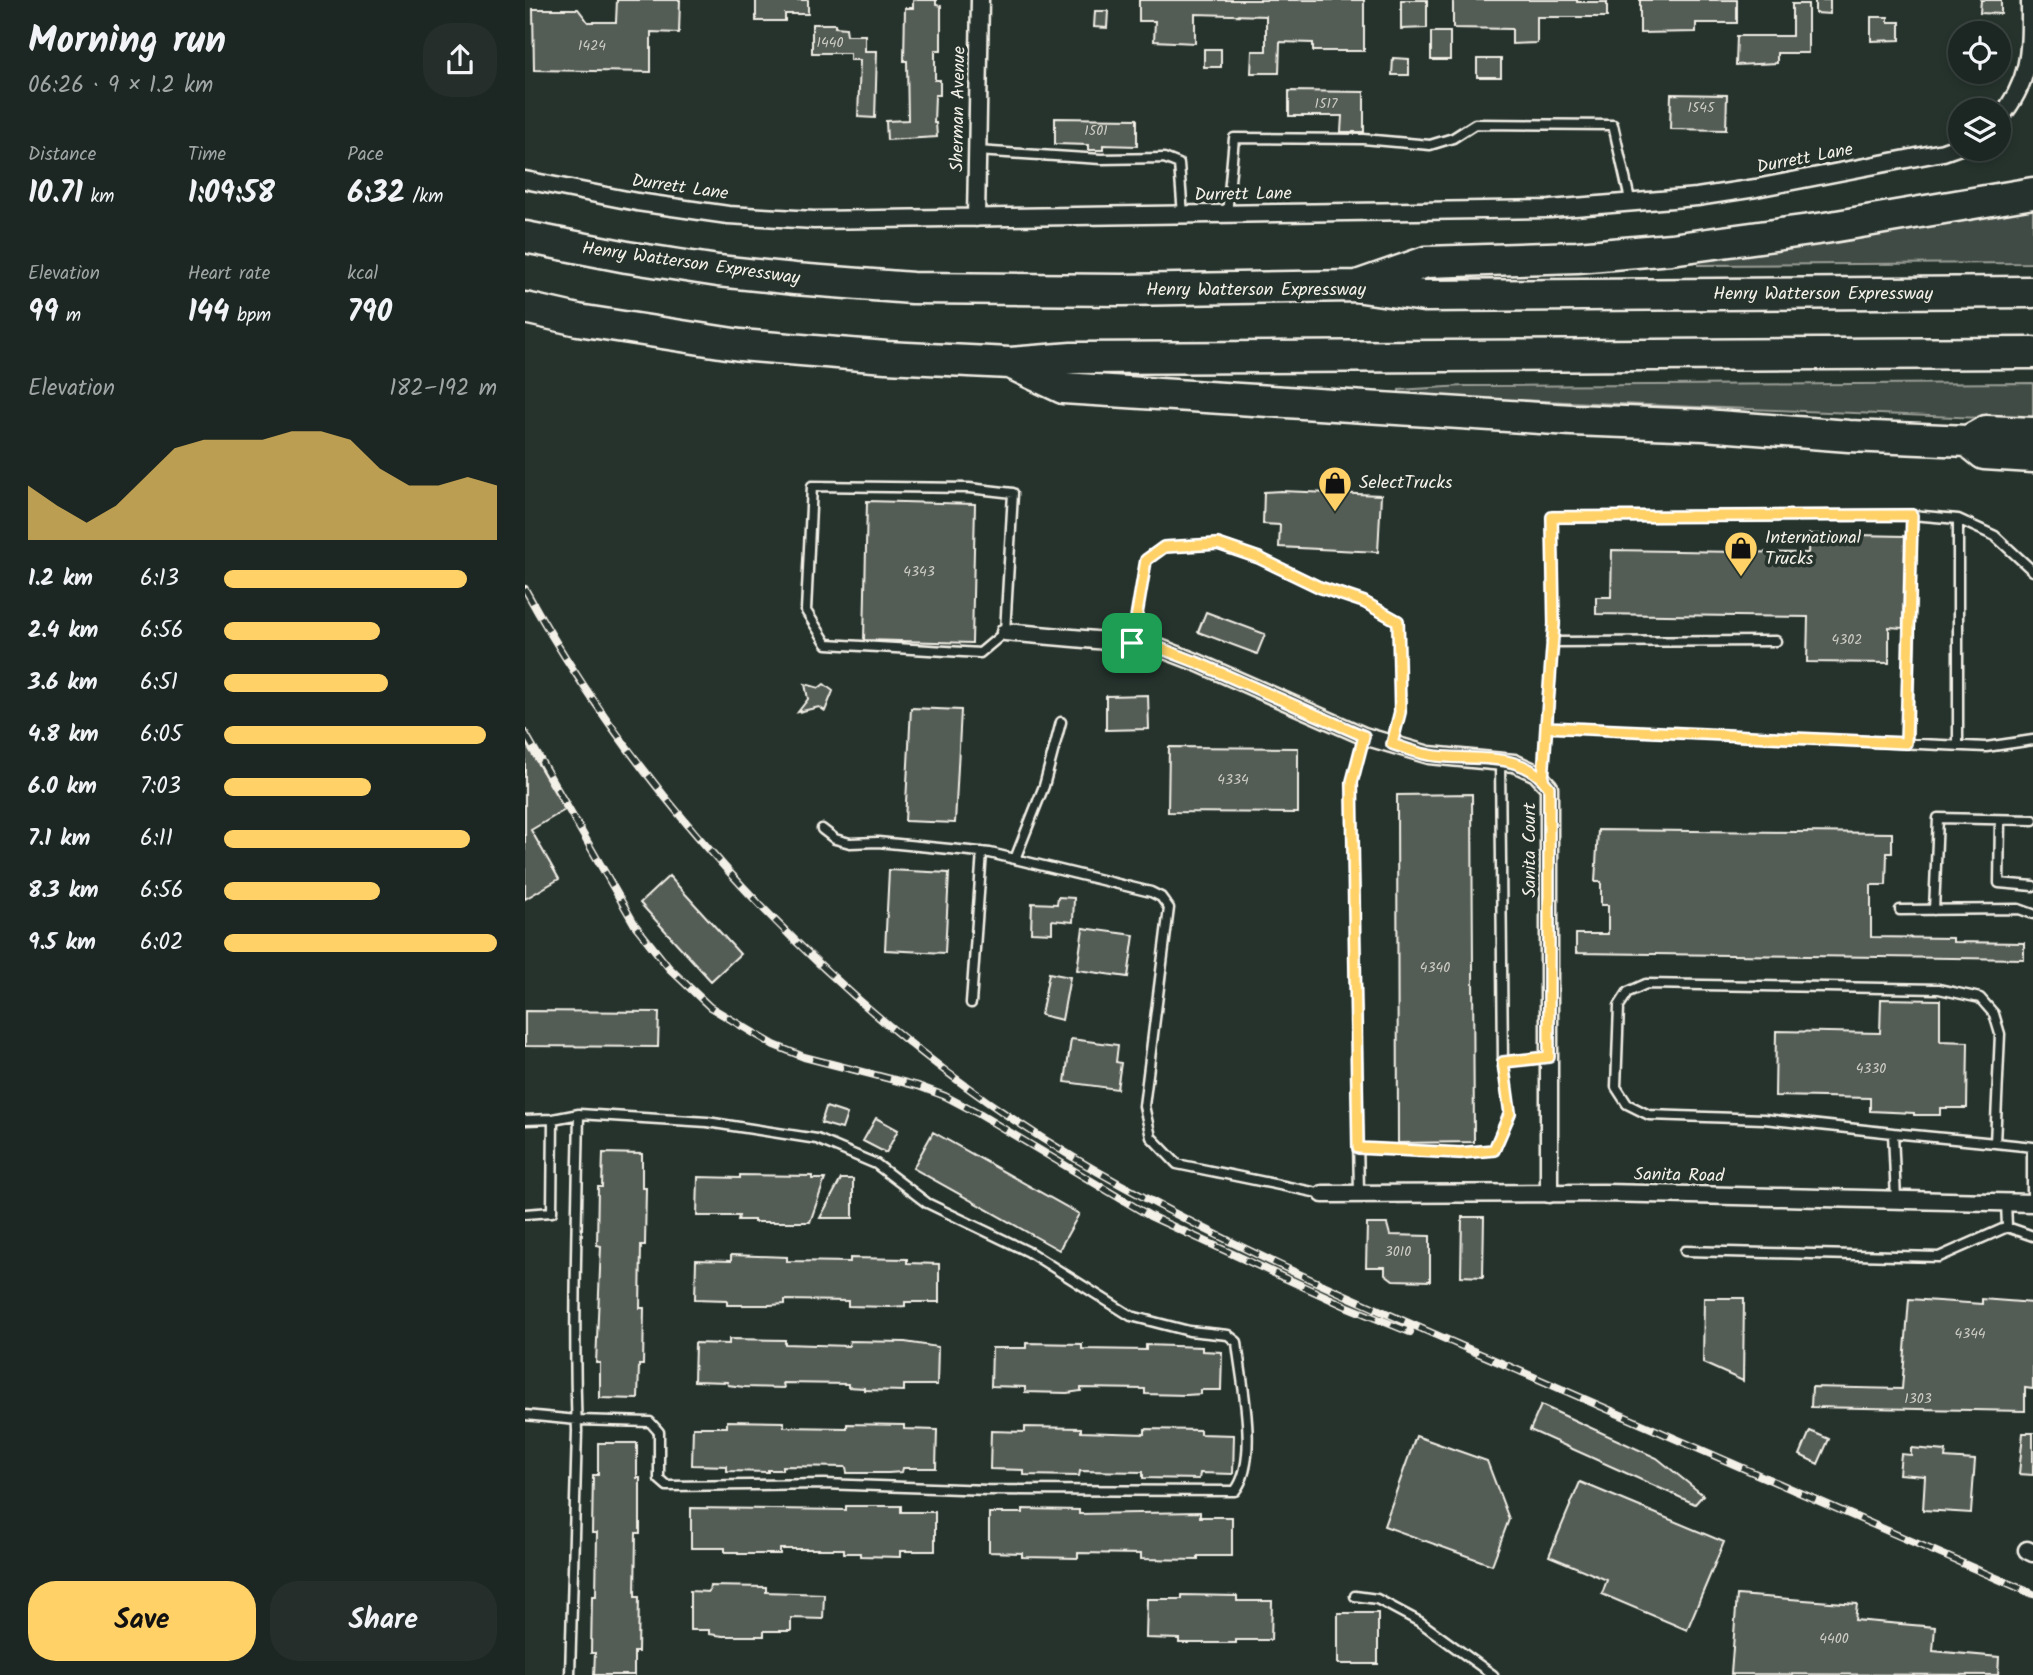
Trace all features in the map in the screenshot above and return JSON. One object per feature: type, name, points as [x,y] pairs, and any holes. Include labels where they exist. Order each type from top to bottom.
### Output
[{"type":"highway","points":[[1355,286],[1426,261],[1577,257],[1671,249],[1825,228],[2033,193]]},
{"type":"highway","name":"Henry Watterson Expressway","points":[[525,237],[718,271],[912,288],[1122,290],[1355,286],[1424,296],[2033,292]]},
{"type":"highway","points":[[525,308],[577,320],[740,345],[886,358],[1010,363],[1085,358],[2033,353]]},
{"type":"highway","points":[[1010,363],[1063,388],[1572,420],[1704,425],[1849,436],[1968,441],[1986,431],[2033,433]]},
{"type":"highway","points":[[1968,441],[1984,454],[2033,457]]},
{"type":"street","name":"Sherman Avenue","points":[[976,218],[980,0]]},
{"type":"street","points":[[2011,103],[2027,70],[2030,54],[2030,0]]},
{"type":"street","name":"Durrett Lane","points":[[525,180],[637,202],[728,215],[814,220],[1550,209],[1631,204],[1756,188],[1948,150]]},
{"type":"street","name":"Sanita Court","points":[[1005,632],[1152,645],[1364,736],[1429,755],[1514,763],[1536,773],[1543,780],[1549,787],[1549,1194]]},
{"type":"street","name":"Sanita Road","points":[[1323,1194],[1549,1194],[2032,1203]]},
{"type":"lane","points":[[1227,215],[1234,138],[1363,139],[1430,145],[1453,138],[1475,124],[1613,125],[1631,204]]},
{"type":"lane","points":[[977,151],[1101,159],[1164,159],[1179,164],[1183,215]]},
{"type":"lane","points":[[811,486],[969,488],[1013,493],[1005,632],[980,653],[827,644],[806,611],[811,486]]},
{"type":"lane","points":[[1906,743],[1912,515]]},
{"type":"lane","points":[[1543,780],[1552,642],[1552,517],[1912,515],[1958,519],[1995,536],[2033,571]]},
{"type":"lane","points":[[1958,519],[1958,746]]},
{"type":"lane","points":[[1132,643],[1146,560],[1164,547],[1218,544],[1259,558],[1319,587],[1364,602],[1398,621],[1400,712],[1392,744]]},
{"type":"lane","points":[[1552,642],[1776,642]]},
{"type":"lane","points":[[1015,859],[1044,786],[1061,722]]},
{"type":"lane","points":[[1546,727],[1986,747],[2033,740]]},
{"type":"lane","points":[[1359,1194],[1352,782],[1364,736]]},
{"type":"lane","points":[[1358,1148],[1460,1153],[1494,1150],[1510,1113],[1503,1062],[1500,761]]},
{"type":"lane","points":[[1934,910],[1938,818],[2033,820]]},
{"type":"lane","points":[[2000,820],[1999,883],[2033,886]]},
{"type":"lane","points":[[822,829],[835,839],[850,844],[878,842],[982,852],[1015,859],[1151,892],[1166,902],[1169,908],[1144,1106],[1148,1129],[1159,1148],[1177,1164],[1323,1194]]},
{"type":"lane","points":[[971,1003],[982,852]]},
{"type":"lane","points":[[1900,910],[2019,909],[2033,914]]},
{"type":"lane","points":[[1995,1143],[2000,1034],[1994,1014],[1980,998],[1939,989],[1646,984],[1628,992],[1619,1006],[1616,1087],[1627,1104],[1649,1115],[1764,1119],[2033,1147],[2032,1203]]},
{"type":"lane","points":[[1503,1062],[1549,1057]]},
{"type":"lane","points":[[570,1675],[577,1420],[575,1349],[579,1114]]},
{"type":"lane","points":[[525,1120],[579,1114],[707,1122],[817,1139],[876,1164],[927,1203],[1029,1252],[1131,1316],[1189,1331],[1227,1335],[1237,1342],[1249,1438],[1244,1480],[1235,1491],[987,1490],[824,1484],[667,1486],[659,1479],[659,1432],[650,1422],[525,1415]]},
{"type":"lane","points":[[525,1214],[552,1213],[553,1119]]},
{"type":"lane","points":[[1893,1133],[1896,1200]]},
{"type":"lane","points":[[2006,1202],[2007,1227]]},
{"type":"lane","points":[[1685,1251],[1939,1257],[2007,1227],[2033,1236]]},
{"type":"lane","points":[[1355,1596],[1377,1599],[1420,1622],[1493,1675]]},
{"type":"shaded area","points":[[2033,207],[2033,263],[1698,265],[1698,261]]},
{"type":"shaded area","points":[[2033,383],[2033,420],[1399,395],[1399,390],[1464,386]]},
{"type":"building","points":[[617,0],[680,0],[679,33],[651,32],[651,72],[534,70],[533,9],[578,9],[588,22],[616,22]]},
{"type":"building","points":[[756,0],[808,0],[808,14],[785,14],[785,21],[756,21]]},
{"type":"building","points":[[913,0],[936,0],[936,5],[941,6],[941,50],[935,50],[935,80],[940,80],[940,95],[935,95],[934,123],[937,137],[887,140],[886,121],[908,120],[907,61],[904,61],[905,8],[913,8]]},
{"type":"building","points":[[1139,0],[1364,0],[1364,51],[1313,51],[1313,43],[1280,42],[1279,73],[1251,73],[1252,51],[1266,51],[1266,16],[1195,14],[1195,43],[1154,41],[1155,21],[1139,21]]},
{"type":"building","points":[[1401,0],[1427,0],[1427,28],[1401,29]]},
{"type":"building","points":[[1453,0],[1607,2],[1607,17],[1537,17],[1537,43],[1512,44],[1512,29],[1453,28]]},
{"type":"building","points":[[1640,0],[1737,0],[1737,23],[1696,23],[1696,32],[1640,33]]},
{"type":"building","points":[[1815,0],[1830,0],[1830,14],[1815,13]]},
{"type":"building","points":[[1981,0],[2001,0],[2001,14],[1980,13]]},
{"type":"building","points":[[1792,4],[1808,4],[1808,53],[1777,53],[1777,63],[1736,65],[1737,36],[1792,36]]},
{"type":"building","points":[[1095,11],[1108,11],[1107,28],[1094,27]]},
{"type":"building","points":[[1871,17],[1888,17],[1888,22],[1900,22],[1900,40],[1871,41]]},
{"type":"building","points":[[812,24],[835,24],[835,27],[846,28],[847,35],[865,35],[865,51],[877,51],[875,118],[858,117],[860,60],[850,60],[850,53],[812,53]]},
{"type":"building","points":[[1431,32],[1450,32],[1450,60],[1431,60]]},
{"type":"building","points":[[1204,49],[1221,49],[1221,67],[1204,67]]},
{"type":"building","points":[[1393,58],[1409,59],[1409,75],[1392,75]]},
{"type":"building","points":[[1477,59],[1501,59],[1501,77],[1477,77]]},
{"type":"building","points":[[1289,91],[1364,92],[1364,132],[1341,132],[1342,116],[1289,116]]},
{"type":"building","points":[[1671,94],[1727,95],[1726,130],[1670,129]]},
{"type":"building","points":[[1055,118],[1137,119],[1137,146],[1103,145],[1103,150],[1088,150],[1088,145],[1055,144]]},
{"type":"building","points":[[1264,492],[1381,495],[1378,552],[1279,547],[1280,525],[1263,524]]},
{"type":"building","points":[[867,501],[975,504],[972,643],[864,640]]},
{"type":"building","points":[[1809,534],[1905,536],[1903,628],[1889,627],[1889,663],[1807,662],[1808,617],[1596,614],[1596,597],[1611,597],[1612,550],[1808,553]]},
{"type":"building","points":[[1206,612],[1265,634],[1257,654],[1198,632]]},
{"type":"building","points":[[805,684],[819,688],[824,684],[833,691],[825,711],[819,707],[798,712],[808,699]]},
{"type":"building","points":[[1148,695],[1149,729],[1106,730],[1106,696]]},
{"type":"building","points":[[911,708],[961,710],[955,823],[905,821]]},
{"type":"building","points":[[525,742],[565,810],[531,830],[559,879],[525,899]]},
{"type":"building","points":[[1169,747],[1298,748],[1298,813],[1168,812]]},
{"type":"building","points":[[1472,794],[1474,1142],[1398,1143],[1397,795]]},
{"type":"building","points":[[1598,830],[1892,833],[1892,853],[1887,853],[1886,885],[1871,885],[1871,937],[1953,938],[1953,942],[2024,943],[2024,959],[1576,953],[1576,934],[1608,934],[1608,905],[1601,905],[1601,882],[1595,882]]},
{"type":"building","points":[[889,870],[949,873],[945,953],[885,950]]},
{"type":"building","points":[[669,876],[740,954],[711,981],[640,903]]},
{"type":"building","points":[[1058,897],[1074,898],[1073,922],[1052,920],[1052,933],[1031,932],[1032,903],[1057,904]]},
{"type":"building","points":[[1083,928],[1134,935],[1128,977],[1077,970]]},
{"type":"building","points":[[1049,973],[1070,977],[1062,1020],[1041,1015]]},
{"type":"building","points":[[1881,999],[1940,1000],[1940,1041],[1968,1042],[1967,1108],[1940,1108],[1940,1115],[1914,1115],[1870,1111],[1870,1098],[1775,1096],[1776,1031],[1880,1033]]},
{"type":"building","points":[[525,1011],[659,1012],[658,1047],[525,1046]]},
{"type":"building","points":[[1071,1039],[1118,1045],[1116,1062],[1121,1063],[1117,1089],[1065,1082]]},
{"type":"building","points":[[826,1107],[847,1114],[842,1129],[821,1123]]},
{"type":"building","points":[[876,1118],[898,1130],[886,1153],[863,1141]]},
{"type":"building","points":[[933,1132],[1079,1214],[1059,1250],[913,1168]]},
{"type":"building","points":[[603,1153],[642,1154],[642,1188],[646,1188],[645,1245],[641,1245],[643,1365],[639,1365],[638,1399],[600,1398],[600,1363],[596,1363],[601,1246],[597,1245],[598,1187],[602,1187]]},
{"type":"building","points":[[740,1175],[812,1176],[812,1179],[825,1179],[810,1222],[754,1222],[738,1220],[739,1216],[697,1216],[698,1177],[740,1178]]},
{"type":"building","points":[[841,1179],[853,1179],[853,1218],[820,1218]]},
{"type":"building","points":[[1462,1217],[1484,1217],[1483,1277],[1461,1276]]},
{"type":"building","points":[[1367,1224],[1387,1224],[1390,1235],[1430,1236],[1430,1281],[1393,1280],[1385,1274],[1385,1267],[1366,1267]]},
{"type":"building","points":[[731,1255],[787,1257],[787,1261],[907,1259],[907,1263],[939,1264],[939,1302],[905,1302],[905,1306],[890,1307],[848,1306],[848,1301],[785,1300],[785,1304],[727,1305],[727,1300],[695,1299],[696,1260],[731,1261]]},
{"type":"building","points":[[1704,1298],[1744,1298],[1743,1381],[1703,1363]]},
{"type":"building","points":[[1909,1299],[1982,1304],[1982,1299],[2033,1303],[2033,1389],[2025,1388],[2025,1411],[1811,1407],[1812,1387],[1902,1389]]},
{"type":"building","points":[[729,1339],[785,1340],[785,1344],[849,1346],[850,1341],[905,1342],[938,1347],[937,1385],[904,1385],[904,1391],[864,1390],[848,1387],[848,1384],[783,1383],[784,1388],[744,1387],[728,1385],[727,1382],[694,1381],[695,1343],[729,1344]]},
{"type":"building","points":[[1026,1343],[1082,1344],[1082,1349],[1146,1350],[1146,1345],[1202,1347],[1202,1351],[1222,1352],[1221,1390],[1201,1390],[1201,1394],[1186,1395],[1145,1394],[1145,1389],[1081,1388],[1081,1391],[1067,1393],[1025,1392],[1025,1387],[991,1386],[992,1348],[1026,1348]]},
{"type":"building","points":[[1541,1405],[1657,1458],[1703,1495],[1695,1504],[1530,1430]]},
{"type":"building","points":[[727,1421],[784,1422],[784,1427],[904,1425],[904,1429],[937,1430],[936,1468],[903,1468],[902,1472],[888,1473],[847,1473],[846,1467],[782,1466],[782,1470],[768,1472],[727,1471],[727,1466],[692,1465],[693,1427],[727,1427]]},
{"type":"building","points":[[1025,1427],[1081,1428],[1081,1432],[1145,1434],[1145,1429],[1200,1430],[1200,1434],[1234,1435],[1233,1474],[1200,1473],[1199,1479],[1143,1478],[1143,1472],[1080,1471],[1079,1476],[1024,1475],[1024,1470],[990,1469],[991,1431],[1025,1432]]},
{"type":"building","points":[[1810,1431],[1829,1439],[1818,1464],[1800,1455]]},
{"type":"building","points":[[2023,1433],[2033,1433],[2033,1475],[2019,1474]]},
{"type":"building","points":[[1416,1436],[1487,1461],[1509,1519],[1492,1565],[1384,1526]]},
{"type":"building","points":[[598,1443],[637,1443],[640,1533],[636,1533],[635,1597],[639,1597],[638,1652],[634,1652],[634,1675],[594,1675],[595,1653],[591,1653],[592,1596],[596,1596],[597,1533],[592,1533],[593,1475],[598,1475]]},
{"type":"building","points":[[1911,1448],[1946,1451],[1945,1458],[1975,1460],[1971,1513],[1923,1510],[1925,1476],[1899,1474],[1901,1454],[1911,1455]]},
{"type":"building","points":[[1580,1482],[1724,1542],[1687,1630],[1602,1594],[1607,1580],[1549,1556]]},
{"type":"building","points":[[846,1506],[901,1506],[901,1512],[935,1512],[935,1551],[900,1551],[900,1557],[860,1556],[860,1553],[844,1553],[844,1549],[780,1549],[780,1554],[738,1554],[725,1552],[725,1548],[691,1548],[691,1508],[846,1510]]},
{"type":"building","points":[[1023,1509],[1079,1510],[1079,1514],[1200,1512],[1200,1517],[1232,1517],[1232,1556],[1198,1556],[1198,1560],[1141,1559],[1141,1554],[1078,1553],[1078,1558],[1022,1557],[1022,1553],[989,1552],[989,1513],[1023,1513]]},
{"type":"building","points":[[710,1586],[766,1587],[766,1592],[824,1594],[823,1619],[791,1618],[791,1631],[764,1631],[764,1636],[723,1636],[709,1634],[709,1630],[690,1630],[690,1591],[709,1592]]},
{"type":"building","points":[[1182,1595],[1237,1596],[1237,1601],[1272,1601],[1271,1640],[1179,1643],[1179,1639],[1146,1638],[1147,1599],[1182,1599]]},
{"type":"building","points":[[1737,1595],[1857,1604],[1855,1620],[1935,1627],[1933,1651],[1999,1657],[1998,1675],[1731,1674]]},
{"type":"building","points":[[1338,1613],[1378,1613],[1378,1664],[1338,1664]]},
{"type":"railway","points":[[525,589],[575,673],[632,755],[696,834],[764,909],[837,980],[914,1046],[994,1106],[1076,1159],[1131,1190],[1299,1274],[2033,1594]]},
{"type":"railway","points":[[525,733],[635,925],[669,968],[710,1007],[774,1045],[804,1057],[918,1086],[945,1096],[1150,1216],[1348,1307],[1410,1332]]},
{"type":"place","name":"SelectTrucks","points":[[1335,513]]},
{"type":"place","name":"International Trucks","points":[[1741,578]]},
{"type":"route","points":[[1132,643],[1146,560],[1164,547],[1218,544],[1259,558],[1319,587],[1364,602],[1398,621],[1400,712],[1392,744],[1429,755],[1514,763],[1536,773],[1543,780],[1546,734],[1546,727],[1554,624],[1552,517],[1912,515],[1906,743],[1546,727],[1543,780],[1549,787],[1549,1057],[1503,1062],[1510,1113],[1494,1150],[1460,1153],[1358,1148],[1352,782],[1364,736],[1196,662],[1152,645],[1132,643]]}]
